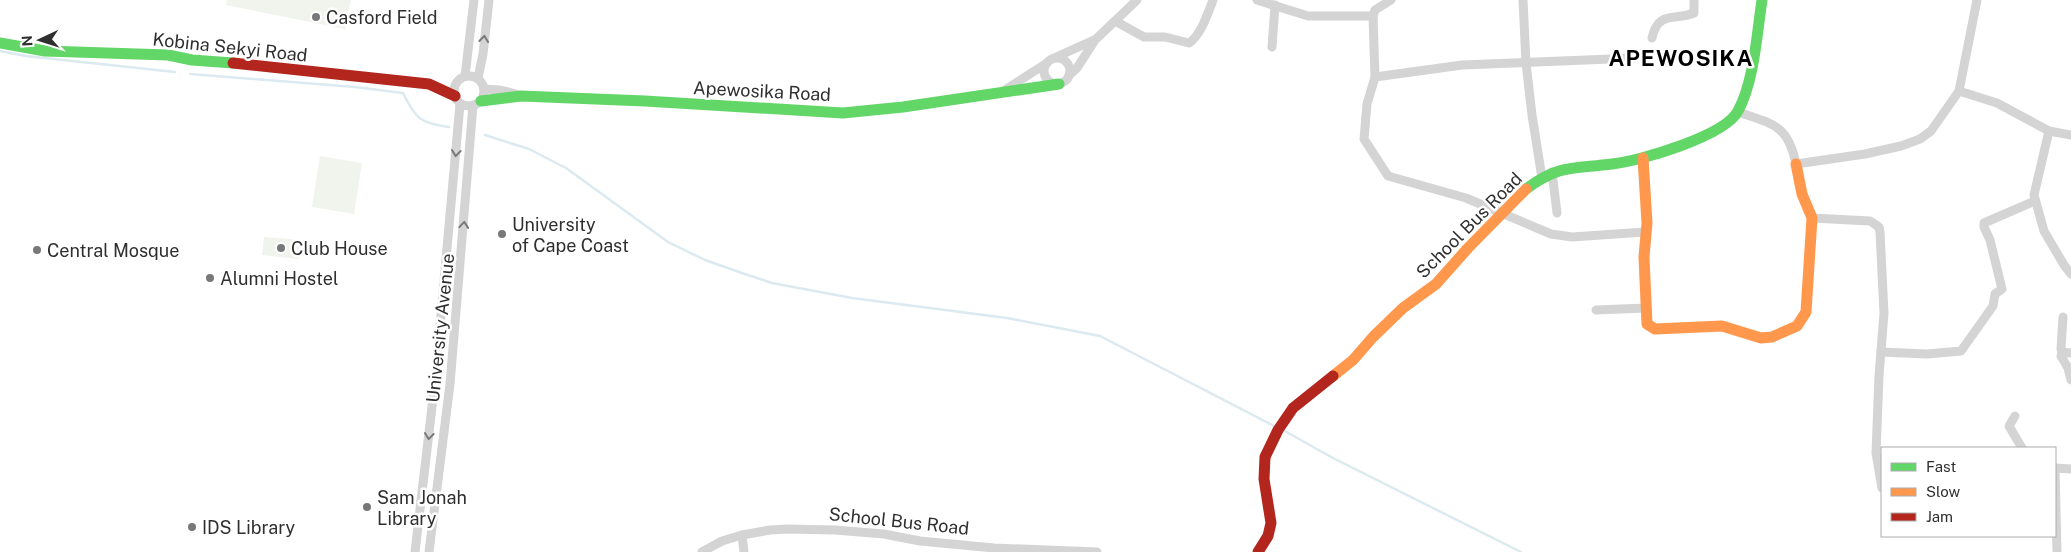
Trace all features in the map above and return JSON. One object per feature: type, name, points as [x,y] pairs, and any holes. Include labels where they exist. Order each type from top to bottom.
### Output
[{"type":"street","points":[[429,84],[455,84],[465,76],[474,0]]},
{"type":"street","points":[[484,89],[478,78],[483,54],[489,0]]},
{"type":"street","name":"Apewosika Road","points":[[1069,75],[1077,68],[1095,40],[1136,0]]},
{"type":"street","points":[[1115,21],[1144,37],[1165,37],[1189,43],[1202,26],[1214,0]]},
{"type":"street","points":[[1257,0],[1308,16],[1373,16]]},
{"type":"street","points":[[1391,0],[1375,10],[1373,16],[1375,77],[1367,104],[1364,139],[1388,176],[1466,198],[1551,234],[1572,237],[1645,232]]},
{"type":"street","points":[[1523,0],[1526,63],[1542,178]]},
{"type":"street","points":[[1652,38],[1654,28],[1663,19],[1694,13],[1694,0]]},
{"type":"street","name":"School Bus Road","points":[[1258,552],[1268,536],[1271,523],[1263,464],[1268,447],[1280,426],[1300,400],[1353,360],[1373,337],[1403,308],[1436,284],[1468,248],[1528,188],[1542,178],[1552,172],[1576,166],[1612,164],[1656,155],[1721,127],[1738,112],[1748,87],[1762,0]]},
{"type":"street","points":[[1796,164],[1865,154],[1920,139],[1931,131],[1959,91],[1977,0]]},
{"type":"street","points":[[1272,47],[1275,5]]},
{"type":"street","name":"Apewosika Road","points":[[1000,92],[1032,74],[1064,52],[1095,40]]},
{"type":"street","name":"Kobina Sekyi Road","points":[[0,43],[45,51],[168,56],[178,59],[229,63],[278,70],[429,84],[457,100]]},
{"type":"street","points":[[1375,77],[1447,66],[1634,58]]},
{"type":"street","points":[[1059,59],[1065,62],[1069,68],[1069,75],[1066,81],[1059,84],[1052,83],[1046,78],[1045,68],[1050,61],[1059,59]]},
{"type":"street","points":[[465,76],[478,78]]},
{"type":"street","points":[[455,84],[457,100],[477,103],[484,89]]},
{"type":"street","name":"Apewosika Road","points":[[477,103],[521,96],[843,113],[903,107],[1059,84]]},
{"type":"street","points":[[484,89],[500,90],[521,96]]},
{"type":"street","points":[[1959,91],[1997,103],[2049,131],[2071,135]]},
{"type":"street","name":"University Avenue","points":[[415,552],[435,381],[457,100]]},
{"type":"street","name":"University Avenue","points":[[429,552],[450,384],[477,103]]},
{"type":"street","points":[[1643,158],[1648,223],[1645,232],[1647,324],[1655,329],[1722,326],[1761,338],[1772,337],[1789,331],[1797,326],[1806,312],[1812,218],[1802,194],[1794,150],[1787,137],[1776,126],[1738,112]]},
{"type":"street","points":[[2049,131],[2034,195],[2044,231],[2071,274]]},
{"type":"street","points":[[1552,172],[1557,213]]},
{"type":"street","points":[[1881,352],[1927,354],[1961,351],[1993,306],[1995,294],[2002,289],[1984,223],[2035,201]]},
{"type":"street","points":[[1812,218],[1870,221],[1879,227],[1884,292],[1878,376],[1876,453],[1881,482]]},
{"type":"street","points":[[1596,310],[1646,308]]},
{"type":"street","points":[[2063,317],[2060,349],[2067,353]]},
{"type":"street","points":[[2067,353],[2061,356],[2068,368],[2071,380]]},
{"type":"street","points":[[2015,416],[2009,426],[2021,447]]},
{"type":"street","points":[[2056,468],[2071,469]]},
{"type":"street","name":"School Bus Road","points":[[702,552],[722,541],[770,530],[834,530],[884,534],[949,544],[1013,550],[1097,552]]},
{"type":"street","points":[[2056,532],[2057,552]]},
{"type":"street","points":[[742,535],[744,552]]},
{"type":"shaded area","name":"Casford Field","points":[[227,0],[351,0],[345,29],[226,5]]},
{"type":"shaded area","points":[[320,156],[362,163],[354,214],[312,207]]},
{"type":"shaded area","name":"Club House","points":[[264,237],[301,240],[299,259],[262,255]]},
{"type":"waterway","points":[[0,51],[26,56],[175,72]]},
{"type":"waterway","points":[[190,74],[355,87],[403,93],[412,109],[420,118],[431,124],[449,127]]},
{"type":"waterway","points":[[485,135],[529,149],[566,168],[668,242],[705,260],[772,283],[852,298],[1007,318],[1100,336],[1276,427]]},
{"type":"waterway","points":[[1283,430],[1331,457],[1521,552]]},
{"type":"traffic: fast","points":[[1526,189],[1558,171],[1625,162],[1661,153],[1700,138],[1730,120],[1738,111],[1748,86],[1762,0]]},
{"type":"traffic: fast","points":[[0,43],[45,51],[168,55],[192,60],[233,63]]},
{"type":"traffic: fast","points":[[481,101],[521,96],[645,101],[843,113],[903,107],[1059,84]]},
{"type":"traffic: slow","points":[[1643,158],[1647,223],[1644,257],[1647,324],[1655,329],[1722,326],[1761,338],[1772,337],[1797,326],[1806,312],[1812,218],[1802,194],[1796,164]]},
{"type":"traffic: slow","points":[[1333,376],[1353,360],[1373,337],[1403,308],[1436,284],[1468,248],[1526,189]]},
{"type":"traffic: jam","points":[[233,63],[429,84],[455,96]]},
{"type":"traffic: jam","points":[[1258,552],[1268,536],[1271,523],[1264,479],[1265,457],[1278,430],[1293,408],[1333,376]]},
{"type":"place","name":"Casford Field","points":[[316,17]]},
{"type":"place","name":"University of Cape Coast","points":[[502,234]]},
{"type":"place","name":"Club House","points":[[281,248]]},
{"type":"place","name":"Central Mosque","points":[[37,250]]},
{"type":"place","name":"Alumni Hostel","points":[[210,278]]},
{"type":"place","name":"Sam Jonah Library","points":[[367,507]]},
{"type":"place","name":"IDS Library","points":[[192,527]]},
{"type":"district","name":"APEWOSIKA","points":[[1681,58]]}]
